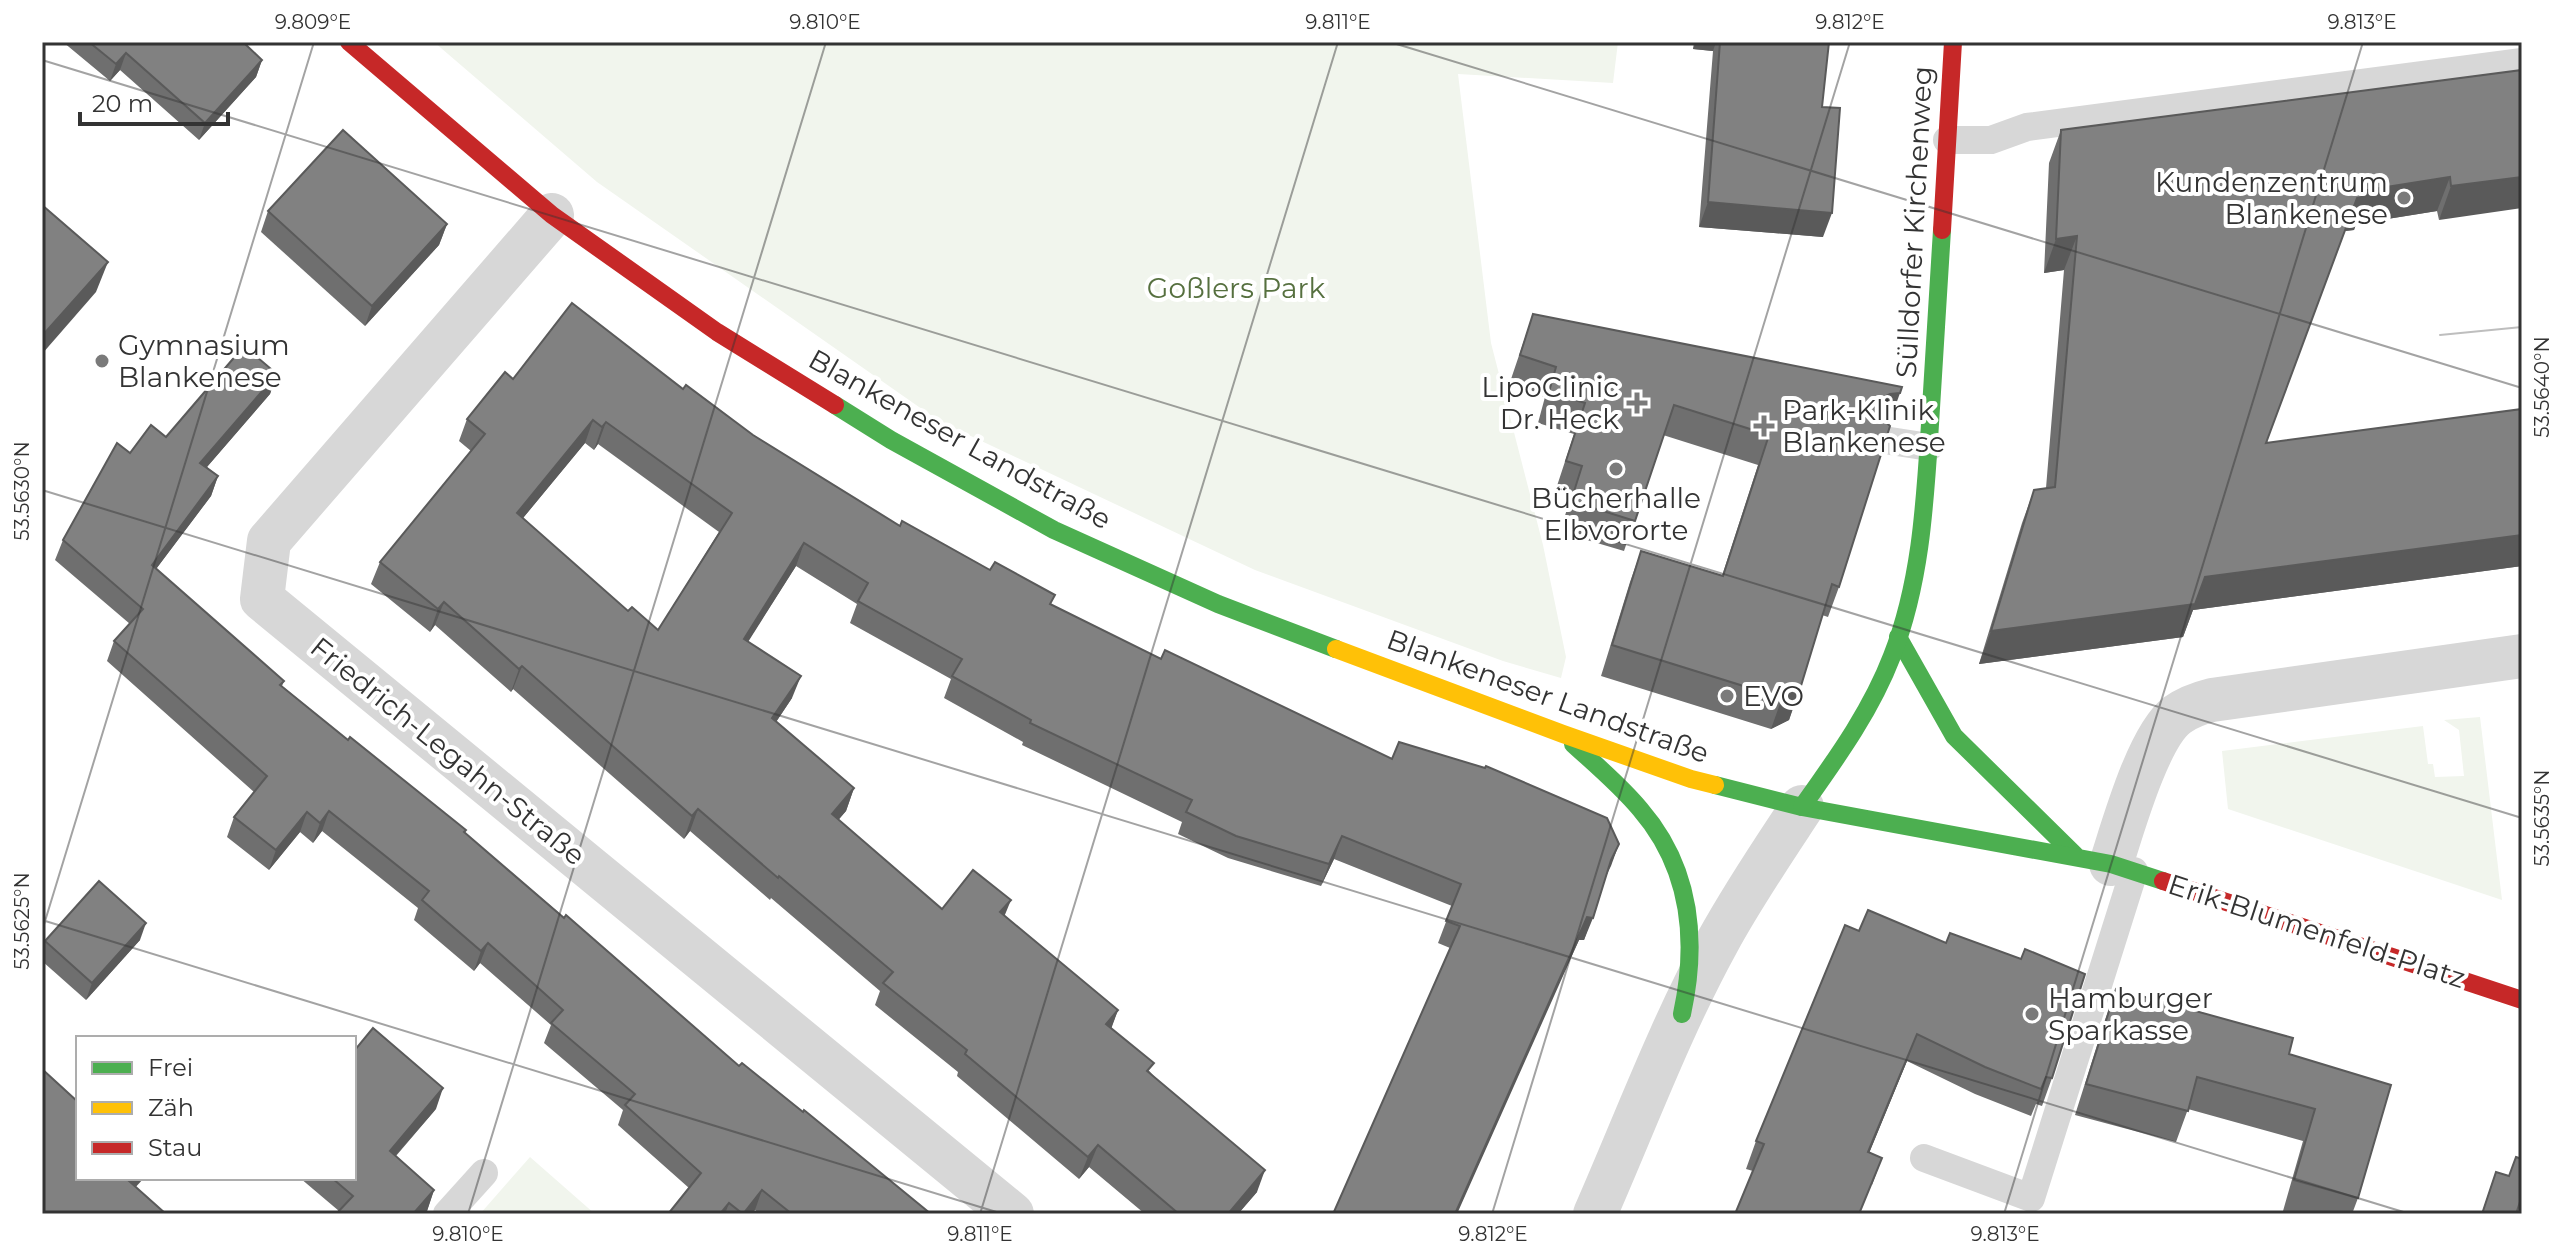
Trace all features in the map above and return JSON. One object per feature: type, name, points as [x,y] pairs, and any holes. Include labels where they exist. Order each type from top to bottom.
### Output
[{"type":"main road","name":"Blankeneser Landstraße","points":[[349,42],[552,215],[717,332],[891,440],[1054,530],[1218,604],[1563,734],[1691,779],[1802,807]]},
{"type":"main road","name":"Sülldorfer Kirchenweg","points":[[1802,807],[1871,702],[1898,637],[1915,575],[1924,520],[1953,42]]},
{"type":"main road","points":[[1898,637],[1954,736],[2107,863]]},
{"type":"main road","points":[[1563,734],[1648,819],[1670,856],[1687,908],[1691,935],[1690,970],[1682,1014]]},
{"type":"main road","name":"Erik-Blumenfeld-Platz","points":[[1802,807],[2107,863],[2522,1000]]},
{"type":"street","name":"Friedrich-Legahn-Straße","points":[[552,215],[269,541],[262,599],[1012,1214]]},
{"type":"street","points":[[2107,863],[2157,738],[2177,714],[2194,705],[2522,656]]},
{"type":"street","points":[[1595,1214],[1682,1014],[1718,942],[1802,807]]},
{"type":"lane","points":[[1947,140],[1991,140],[2027,127],[2522,62]]},
{"type":"lane","points":[[1884,440],[1930,434]]},
{"type":"lane","points":[[1924,1158],[2031,1198],[2107,863]]},
{"type":"lane","points":[[447,1214],[484,1173]]},
{"type":"green space","name":"Goßlers Park","points":[[434,42],[1618,42],[1613,83],[1458,74],[1491,343],[1543,545],[1566,657],[1561,678],[1503,661],[1255,570],[939,421],[597,182]]},
{"type":"green space","points":[[2480,717],[2502,900],[2228,809],[2222,751],[2423,726],[2428,764],[2433,764],[2435,777],[2464,776],[2459,730],[2444,720]]},
{"type":"green space","points":[[530,1157],[595,1214],[480,1214]]},
{"type":"building","points":[[89,42],[243,42],[262,60],[205,123],[126,53],[116,64]]},
{"type":"building","points":[[1720,42],[1829,42],[1822,107],[1840,108],[1832,213],[1708,202]]},
{"type":"building","points":[[2522,70],[2522,177],[2451,186],[2450,177],[2368,190],[2366,196],[2357,198],[2266,443],[2522,409],[2522,535],[2205,577],[2195,604],[1991,631],[2034,490],[2055,487],[2077,236],[2056,239],[2061,130]]},
{"type":"building","points":[[343,130],[447,224],[372,306],[268,211]]},
{"type":"building","points":[[42,205],[108,262],[42,336]]},
{"type":"building","points":[[572,303],[683,389],[686,385],[753,435],[900,526],[902,521],[990,570],[995,562],[1055,595],[1050,604],[1161,659],[1165,650],[1392,759],[1399,742],[1486,766],[1607,818],[1619,844],[1593,918],[1587,917],[1455,1214],[1333,1214],[1460,926],[1446,921],[1461,884],[1342,836],[1329,864],[1236,836],[1186,812],[1192,800],[1030,723],[1031,720],[952,676],[962,659],[858,601],[868,583],[804,543],[744,639],[801,676],[772,718],[854,788],[832,814],[942,909],[973,870],[1011,900],[1000,912],[1118,1010],[1106,1024],[1154,1063],[1147,1071],[1265,1170],[1228,1214],[1179,1214],[1098,1145],[1088,1157],[965,1054],[967,1050],[883,983],[893,972],[779,876],[698,809],[692,816],[522,666],[519,669],[444,602],[438,609],[380,562],[485,434],[467,419],[505,372],[513,379]],"holes":[[[593,420],[602,427],[606,422],[732,513],[658,630],[632,607],[628,611],[517,513]]]},
{"type":"building","points":[[1533,314],[1902,387],[1900,393],[1882,398],[1878,406],[1880,416],[1890,426],[1839,587],[1832,584],[1800,689],[1782,698],[1612,645],[1641,551],[1723,576],[1769,435],[1674,405],[1635,521],[1571,501],[1582,466],[1566,461],[1585,403],[1549,392],[1556,367],[1520,355]]},
{"type":"building","points":[[244,346],[277,374],[200,463],[218,476],[152,565],[284,681],[280,685],[466,830],[464,832],[564,918],[566,915],[739,1066],[742,1063],[804,1110],[931,1214],[792,1214],[762,1190],[743,1214],[729,1203],[720,1214],[668,1214],[701,1173],[625,1105],[635,1094],[551,1023],[563,1010],[488,943],[481,951],[422,900],[429,891],[329,811],[320,823],[307,812],[276,850],[234,817],[267,776],[114,641],[143,609],[63,540],[117,443],[130,453],[151,425],[166,437]]},
{"type":"building","points":[[99,881],[146,923],[92,983],[45,941]]},
{"type":"building","points":[[1868,910],[1946,943],[1950,933],[2021,959],[2025,949],[2085,974],[2052,1078],[2046,1077],[2041,1089],[1985,1067],[1917,1034],[1868,1152],[1882,1158],[1859,1214],[1735,1214],[1764,1144],[1756,1141],[1845,925],[1859,931]]},
{"type":"building","points":[[2116,989],[2293,1038],[2289,1054],[2391,1085],[2358,1198],[2294,1180],[2315,1109],[2197,1077],[2188,1111],[2086,1084]]},
{"type":"building","points":[[373,1028],[443,1088],[390,1151],[434,1190],[413,1214],[336,1214],[353,1196],[334,1180],[356,1180],[356,1049]]},
{"type":"building","points":[[42,1069],[76,1100],[76,1180],[130,1180],[166,1214],[42,1214]]},
{"type":"building","points":[[2516,1157],[2522,1159],[2522,1214],[2482,1214],[2496,1172],[2509,1176]]},
{"type":"tram line","points":[[2440,335],[2522,327]]},
{"type":"traffic: fast","points":[[1802,807],[1874,696],[1892,656],[1909,600],[1920,542],[1926,483],[1942,230]]},
{"type":"traffic: fast","points":[[835,405],[891,440],[1054,530],[1218,604],[1336,649]]},
{"type":"traffic: fast","points":[[1898,637],[1954,736],[2075,855]]},
{"type":"traffic: fast","points":[[1573,744],[1632,800],[1657,832],[1680,880],[1689,932],[1687,986],[1682,1014]]},
{"type":"traffic: fast","points":[[1715,785],[1802,807],[2111,864],[2163,881]]},
{"type":"traffic: slow","points":[[1336,649],[1563,734],[1715,785]]},
{"type":"traffic: jam","points":[[349,42],[552,215],[717,332],[835,405]]},
{"type":"traffic: jam","points":[[1942,230],[1953,42]]},
{"type":"traffic: jam","points":[[2163,881],[2522,1000]]},
{"type":"place","name":"Kundenzentrum Blankenese","points":[[2404,198]]},
{"type":"place","name":"Gymnasium Blankenese","points":[[102,361]]},
{"type":"place","name":"LipoClinic Dr. Heck","points":[[1637,403]]},
{"type":"place","name":"Park-Klinik Blankenese","points":[[1764,426]]},
{"type":"place","name":"Bücherhalle Elbvororte","points":[[1616,469]]},
{"type":"place","name":"EVO","points":[[1727,696]]},
{"type":"place","name":"Hamburger Sparkasse","points":[[2032,1014]]}]
